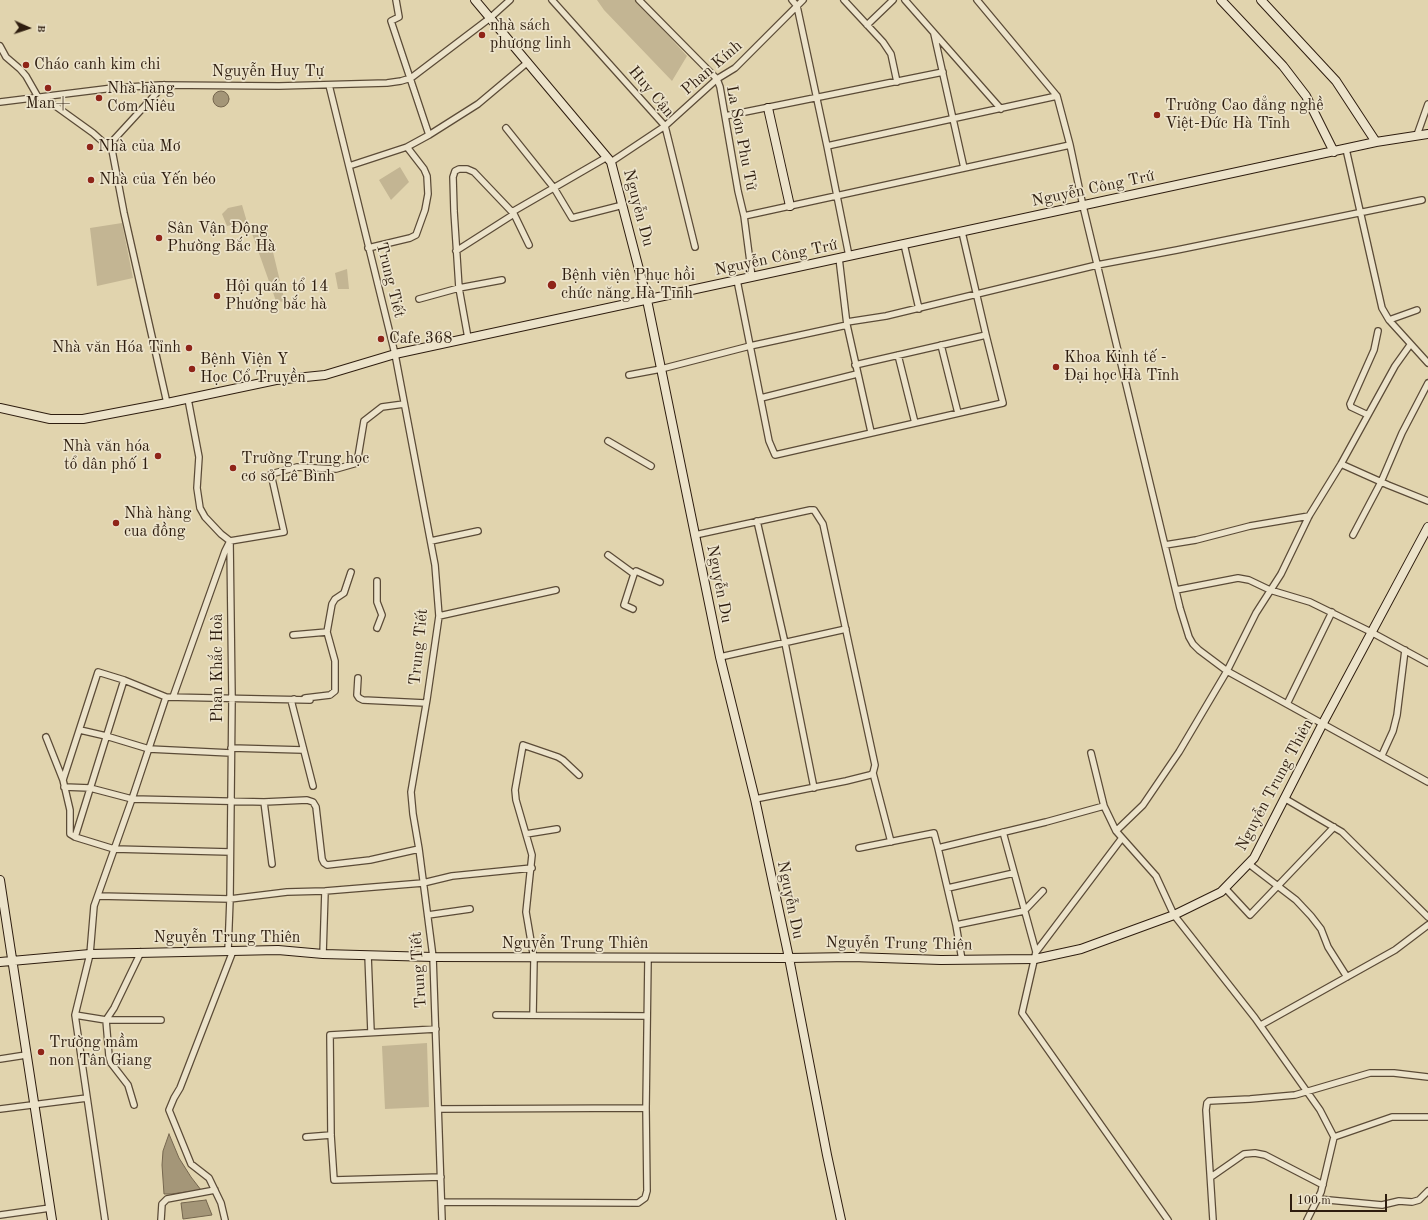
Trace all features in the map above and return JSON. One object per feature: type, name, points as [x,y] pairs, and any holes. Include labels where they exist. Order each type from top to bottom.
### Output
[{"type":"main road","name":"Nguyễn Du","points":[[475,0],[609,159],[623,206],[647,300],[720,657],[755,799],[841,1220]]},
{"type":"main road","points":[[1221,0],[1283,66],[1306,96],[1334,152]]},
{"type":"main road","points":[[1261,0],[1336,80],[1376,142]]},
{"type":"main road","points":[[768,108],[790,206]]},
{"type":"main road","name":"Nguyễn Công Trứ","points":[[0,408],[50,419],[83,419],[276,380],[325,375],[395,354],[468,338],[1376,142],[1428,134]]},
{"type":"main road","name":"Nguyễn Trung Thiên","points":[[0,962],[90,954],[278,950],[323,954],[534,959],[852,957],[962,960],[1036,955],[1081,949],[1174,915],[1221,892],[1254,858],[1322,723],[1428,527]]},
{"type":"main road","points":[[0,880],[52,1220]]},
{"type":"street","points":[[396,0],[399,17],[391,20],[429,135]]},
{"type":"street","name":"Nguyễn Huy Tự","points":[[0,102],[113,88],[164,85],[329,85],[387,83],[401,81],[411,78],[490,18],[510,0]]},
{"type":"street","name":"Huy Cận","points":[[552,0],[665,126],[695,246]]},
{"type":"street","name":"La Sơn Phu Tử","points":[[639,0],[717,79],[720,87],[738,191],[744,216],[752,277]]},
{"type":"street","points":[[792,0],[797,6],[849,256]]},
{"type":"street","name":"Phan Kính","points":[[456,251],[554,188],[609,159],[665,126],[717,79],[735,68],[803,0]]},
{"type":"street","points":[[844,0],[883,42],[891,54],[897,82]]},
{"type":"street","points":[[867,25],[893,0]]},
{"type":"street","points":[[905,0],[1001,109]]},
{"type":"street","points":[[977,0],[1057,96],[1176,590],[1189,637],[1193,644],[1227,671],[1382,755],[1428,782]]},
{"type":"street","points":[[934,33],[964,168]]},
{"type":"street","points":[[0,46],[6,57],[26,76],[40,97],[93,133],[112,150],[124,213],[167,403]]},
{"type":"street","points":[[349,166],[407,147],[429,135],[478,104],[528,62]]},
{"type":"street","points":[[725,116],[943,72]]},
{"type":"street","points":[[108,146],[164,85]]},
{"type":"street","name":"Trung Tiết","points":[[329,85],[395,354],[435,565],[439,616],[411,792],[412,814],[419,850],[433,957],[442,1220]]},
{"type":"street","points":[[827,146],[1057,96]]},
{"type":"street","points":[[1417,135],[1428,104]]},
{"type":"street","points":[[506,128],[554,188],[572,218],[623,206]]},
{"type":"street","points":[[744,216],[1070,145]]},
{"type":"street","points":[[368,248],[410,238],[416,235],[425,210],[428,194],[428,181],[424,169],[407,147]]},
{"type":"street","points":[[1346,149],[1382,308],[1389,320],[1410,345],[1428,363]]},
{"type":"street","points":[[468,338],[459,288],[456,251],[453,177],[456,170],[467,169],[474,172],[513,213],[529,245]]},
{"type":"street","points":[[630,375],[661,369],[750,346],[919,309],[1097,265],[1422,200]]},
{"type":"street","points":[[737,280],[769,441],[775,455],[1003,403],[962,232]]},
{"type":"street","points":[[904,244],[919,309]]},
{"type":"street","points":[[839,258],[847,324],[871,432]]},
{"type":"street","points":[[419,299],[459,288],[502,280]]},
{"type":"street","points":[[1389,320],[1417,310]]},
{"type":"street","points":[[1368,415],[1352,408],[1350,404],[1374,350],[1378,331]]},
{"type":"street","points":[[855,365],[986,335]]},
{"type":"street","points":[[941,345],[958,413]]},
{"type":"street","points":[[1116,831],[1143,804],[1180,752],[1227,671],[1256,613],[1282,574],[1309,516],[1341,464],[1395,366],[1410,345]]},
{"type":"street","points":[[898,355],[915,423]]},
{"type":"street","points":[[761,398],[857,374]]},
{"type":"street","points":[[1353,535],[1381,482],[1402,432],[1428,383]]},
{"type":"street","points":[[188,399],[199,457],[197,488],[200,508],[205,517],[230,541],[284,532],[271,474],[297,467],[336,469],[357,463],[364,421],[382,406],[404,404]]},
{"type":"street","points":[[608,441],[651,466]]},
{"type":"street","points":[[1341,464],[1428,501]]},
{"type":"street","points":[[695,535],[814,510],[824,527],[875,765],[873,772],[892,842]]},
{"type":"street","points":[[1165,545],[1196,540],[1250,526],[1309,516]]},
{"type":"street","points":[[758,521],[785,643],[814,788]]},
{"type":"street","points":[[431,541],[478,531]]},
{"type":"street","points":[[173,697],[225,551],[230,541]]},
{"type":"street","name":"Phan Khắc Hoà","points":[[225,1220],[222,1203],[209,1178],[191,1164],[169,1110],[180,1088],[230,951],[232,698],[230,541]]},
{"type":"street","points":[[608,556],[634,574],[636,572],[660,582]]},
{"type":"street","points":[[291,700],[330,695],[335,691],[335,661],[327,632],[332,604],[335,599],[344,593],[351,572]]},
{"type":"street","points":[[633,609],[624,605],[634,574]]},
{"type":"street","points":[[1176,590],[1242,578],[1249,580],[1270,590],[1310,602],[1332,612],[1428,663]]},
{"type":"street","points":[[377,581],[376,598],[382,614],[377,628]]},
{"type":"street","points":[[439,616],[556,590]]},
{"type":"street","points":[[1288,704],[1332,612]]},
{"type":"street","points":[[720,657],[846,629]]},
{"type":"street","points":[[293,635],[327,632]]},
{"type":"street","points":[[1382,755],[1393,731],[1397,715],[1405,650]]},
{"type":"street","points":[[63,780],[98,672],[124,680],[166,697],[310,700]]},
{"type":"street","points":[[358,678],[357,694],[359,698],[363,700],[425,703]]},
{"type":"street","points":[[75,837],[124,680]]},
{"type":"street","points":[[105,1220],[75,1015],[90,954],[94,906],[166,697]]},
{"type":"street","points":[[291,700],[312,786]]},
{"type":"street","points":[[80,730],[149,748],[303,750]]},
{"type":"street","points":[[46,737],[63,780],[70,810],[70,834],[75,837],[114,849],[230,852]]},
{"type":"street","points":[[533,1015],[534,959],[526,912],[532,868],[532,856],[516,800],[515,790],[522,745],[558,757],[579,775]]},
{"type":"street","points":[[1091,753],[1104,806],[1116,831],[1156,876],[1174,915],[1261,1025],[1320,1110],[1334,1137],[1323,1185],[1318,1199],[1307,1220]]},
{"type":"street","points":[[755,799],[846,781],[870,775],[873,772]]},
{"type":"street","points":[[64,787],[90,788],[132,799],[264,802],[304,799],[313,802],[316,807],[322,860],[326,864],[370,860],[419,850]]},
{"type":"street","points":[[1284,798],[1342,832],[1428,917]]},
{"type":"street","points":[[264,802],[272,864]]},
{"type":"street","points":[[938,848],[1046,822],[1104,806]]},
{"type":"street","points":[[1225,888],[1250,915],[1334,827]]},
{"type":"street","points":[[526,834],[557,829]]},
{"type":"street","points":[[1003,832],[1036,955]]},
{"type":"street","points":[[859,848],[934,833],[948,888],[962,960]]},
{"type":"street","points":[[1122,838],[1036,955],[1022,1013],[1168,1220]]},
{"type":"street","points":[[1249,864],[1296,900],[1321,929],[1328,947],[1347,977]]},
{"type":"street","points":[[98,896],[230,899],[287,892],[325,891],[423,883],[452,876],[532,868]]},
{"type":"street","points":[[948,888],[1014,874]]},
{"type":"street","points":[[323,954],[325,891]]},
{"type":"street","points":[[956,926],[1024,911],[1043,891]]},
{"type":"street","points":[[428,915],[470,909]]},
{"type":"street","points":[[1261,1025],[1395,950],[1428,925]]},
{"type":"street","points":[[134,1105],[128,1085],[111,1063],[106,1020],[114,1008],[141,952]]},
{"type":"street","points":[[368,955],[371,1032]]},
{"type":"street","points":[[442,1202],[640,1202],[645,1198],[648,1191],[646,1016],[648,958]]},
{"type":"street","points":[[75,1015],[106,1020],[161,1020]]},
{"type":"street","points":[[496,1015],[646,1016]]},
{"type":"street","points":[[436,1029],[330,1035],[331,1135],[334,1180],[441,1176]]},
{"type":"street","points":[[0,1059],[26,1055]]},
{"type":"street","points":[[1213,1220],[1206,1106],[1209,1101],[1295,1095],[1370,1073],[1394,1073],[1428,1077]]},
{"type":"street","points":[[0,1109],[87,1098]]},
{"type":"street","points":[[438,1109],[646,1108]]},
{"type":"street","points":[[1334,1137],[1392,1117],[1428,1117]]},
{"type":"street","points":[[306,1137],[331,1135]]},
{"type":"street","points":[[1211,1177],[1244,1154],[1255,1153],[1265,1155],[1323,1185]]},
{"type":"street","points":[[161,1220],[162,1204],[167,1199],[215,1190]]},
{"type":"street","points":[[1318,1199],[1382,1205],[1399,1201],[1412,1202],[1419,1200],[1428,1191]]},
{"type":"street","points":[[0,1215],[50,1208]]},
{"type":"shaded area","points":[[597,0],[636,0],[687,56],[672,81],[604,10]]},
{"type":"shaded area","points":[[218,91],[224,91],[229,96],[227,105],[224,107],[218,107],[213,102],[213,96]]},
{"type":"shaded area","points":[[400,167],[409,182],[391,200],[379,180]]},
{"type":"shaded area","points":[[242,205],[247,222],[227,226],[222,214],[228,208]]},
{"type":"shaded area","points":[[122,223],[133,278],[97,286],[90,228]]},
{"type":"shaded area","points":[[266,223],[285,302],[276,301],[250,228]]},
{"type":"shaded area","points":[[347,269],[349,289],[338,289],[335,273]]},
{"type":"shaded area","points":[[427,1043],[429,1107],[385,1109],[382,1046]]},
{"type":"shaded area","points":[[169,1134],[179,1158],[201,1190],[164,1194],[162,1165],[163,1151]]},
{"type":"shaded area","points":[[206,1200],[212,1215],[183,1219],[181,1203]]},
{"type":"place","name":"nhà sách phương linh","points":[[482,35]]},
{"type":"place","name":"Cháo canh kim chi","points":[[26,65]]},
{"type":"place","name":"Man+","points":[[48,88]]},
{"type":"place","name":"Nhà hàng Cơm Niêu","points":[[99,98]]},
{"type":"place","name":"Trường Cao đẳng nghề Việt-Đức Hà Tĩnh","points":[[1157,115]]},
{"type":"place","name":"Nhà của Mơ","points":[[90,147]]},
{"type":"place","name":"Nhà của Yến béo","points":[[91,180]]},
{"type":"place","name":"Sân Vận Động Phường Bắc Hà","points":[[159,238]]},
{"type":"place","name":"Bệnh viện Phục hồi chức năng Hà Tĩnh","points":[[552,285]]},
{"type":"place","name":"Hội quán tổ 14 Phường bắc hà","points":[[217,296]]},
{"type":"place","name":"Cafe 368","points":[[381,339]]},
{"type":"place","name":"Nhà văn Hóa Tỉnh","points":[[189,348]]},
{"type":"place","name":"Khoa Kinh tế - Đại học Hà Tĩnh","points":[[1056,367]]},
{"type":"place","name":"Bệnh Viện Y Học Cổ Truyền","points":[[192,369]]},
{"type":"place","name":"Nhà văn hóa tổ dân phố 1","points":[[158,456]]},
{"type":"place","name":"Trường Trung học cơ sở Lê Bình","points":[[233,468]]},
{"type":"place","name":"Nhà hàng cua đồng","points":[[116,523]]},
{"type":"place","name":"Trường mầm non Tân Giang","points":[[41,1052]]}]
